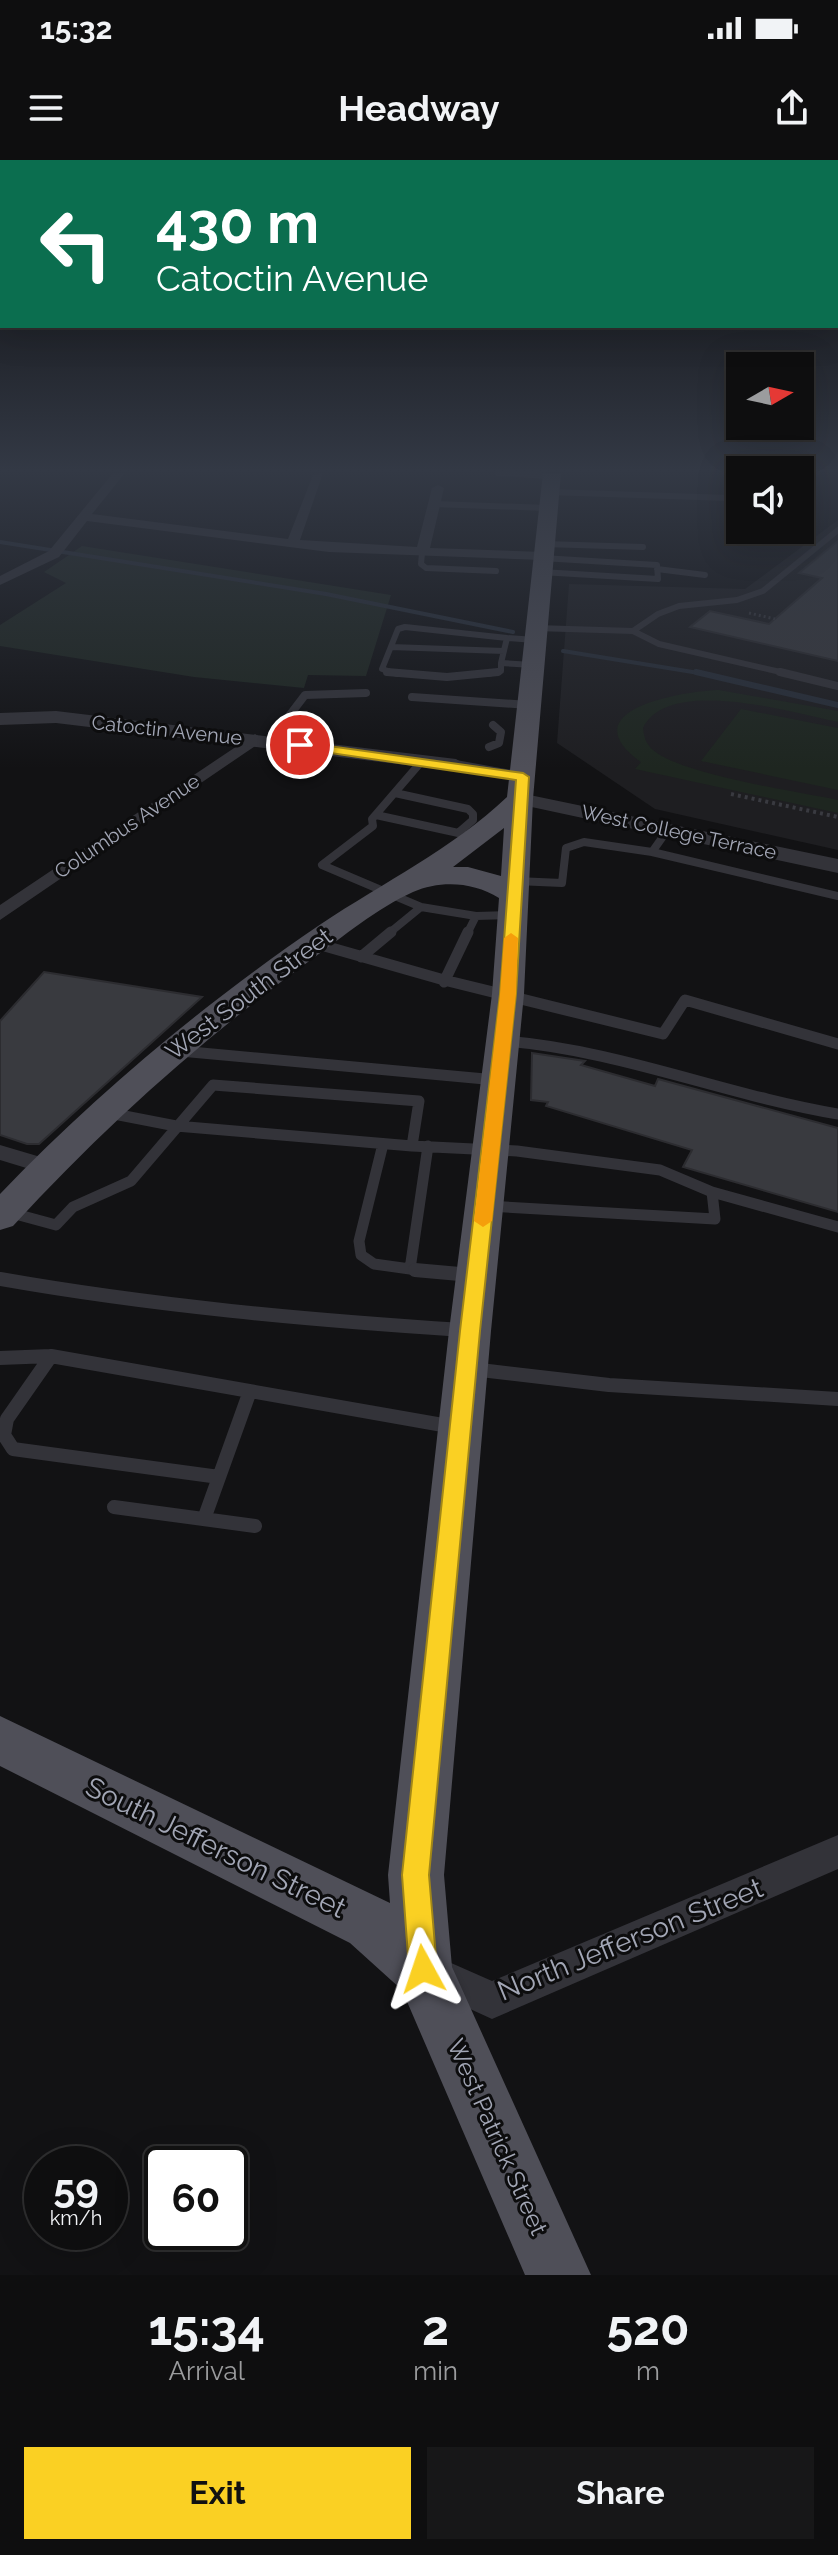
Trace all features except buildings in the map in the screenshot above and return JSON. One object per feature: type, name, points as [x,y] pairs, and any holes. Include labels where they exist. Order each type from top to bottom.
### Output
[{"type":"main road","name":"West Patrick Street","points":[[541,572],[522,788],[504,902],[508,994],[460,1428],[416,1875],[423,1969],[558,2275]]},
{"type":"main road","name":"West South Street","points":[[2,1214],[101,1112],[173,1050],[314,943],[467,836],[493,827],[522,788]]},
{"type":"main road","points":[[391,890],[438,876],[462,875],[493,881],[504,902]]},
{"type":"main road","name":"South Jefferson Street","points":[[0,1740],[370,1923],[423,1969]]},
{"type":"street","points":[[0,581],[19,572]]},
{"type":"street","name":"Catoctin Avenue","points":[[0,719],[56,717],[456,765],[485,770],[522,788]]},
{"type":"street","name":"Columbus Avenue","points":[[0,914],[262,740]]},
{"type":"street","name":"West College Terrace","points":[[522,788],[669,828],[838,866]]},
{"type":"street","points":[[0,1152],[46,1166]]},
{"type":"street","name":"North Jefferson Street","points":[[423,1969],[492,2000],[838,1852]]},
{"type":"lane","points":[[618,572],[658,579],[657,572]]},
{"type":"lane","points":[[679,572],[705,575]]},
{"type":"lane","points":[[633,631],[658,614],[679,606],[737,600],[763,591],[787,572]]},
{"type":"lane","points":[[507,638],[501,671],[495,674],[447,677],[389,674],[382,669],[398,629],[405,627],[507,638],[633,631],[659,644],[838,686]]},
{"type":"lane","points":[[391,647],[504,651]]},
{"type":"lane","points":[[501,663],[533,665]]},
{"type":"lane","points":[[262,740],[305,695],[366,693]]},
{"type":"lane","points":[[412,697],[529,705]]},
{"type":"lane","points":[[485,770],[497,703]]},
{"type":"lane","points":[[422,761],[376,815],[373,826],[322,865],[391,890],[421,907],[504,902],[562,883],[566,848],[584,842],[652,852],[838,896]]},
{"type":"lane","points":[[376,815],[467,836],[473,820],[473,814],[468,809],[395,793]]},
{"type":"lane","points":[[652,852],[669,828]]},
{"type":"lane","points":[[444,982],[504,902]]},
{"type":"lane","points":[[361,957],[421,907]]},
{"type":"lane","points":[[314,943],[444,982],[508,994],[663,1034],[685,1000],[838,1044]]},
{"type":"lane","points":[[173,1050],[500,1060],[550,1043],[626,1060],[766,1100],[838,1114]]},
{"type":"lane","points":[[2,1214],[56,1225],[73,1207],[131,1181],[213,1085],[419,1101],[412,1146]]},
{"type":"lane","points":[[101,1112],[176,1126],[383,1144],[491,1149],[660,1170],[712,1192],[838,1227]]},
{"type":"lane","points":[[383,1144],[359,1241],[361,1255],[374,1264],[477,1276]]},
{"type":"lane","points":[[410,1269],[428,1146]]},
{"type":"lane","points":[[485,1205],[715,1219],[712,1192]]},
{"type":"lane","points":[[0,1293],[4,1279],[144,1303],[250,1315],[469,1350],[540,1379],[838,1399]]},
{"type":"lane","points":[[0,1358],[51,1356],[460,1428]]},
{"type":"lane","points":[[51,1356],[7,1419],[4,1435],[13,1449],[219,1477]]},
{"type":"lane","points":[[204,1519],[250,1391]]},
{"type":"lane","points":[[114,1507],[255,1526]]},
{"type":"path","points":[[744,612],[775,619]]},
{"type":"path","points":[[731,794],[838,817]]},
{"type":"shaded area","points":[[44,572],[244,572],[391,595],[366,676],[308,675],[304,688],[194,677],[0,646],[0,625],[66,583]]},
{"type":"shaded area","points":[[768,572],[838,572],[838,850],[655,809],[557,743],[569,584],[745,589]]},
{"type":"shaded area","points":[[719,690],[838,711],[838,722],[733,702],[704,700],[678,703],[657,712],[643,728],[653,750],[688,767],[713,774],[838,800],[838,813],[635,769],[641,762],[622,744],[617,729],[624,717],[639,707],[659,700]]},
{"type":"shaded area","points":[[741,709],[838,728],[838,790],[701,761]]},
{"type":"waterway","points":[[186,572],[326,594],[513,632]]},
{"type":"waterway","points":[[563,651],[704,674]]},
{"type":"waterway","points":[[696,672],[704,674]]},
{"type":"waterway","points":[[704,674],[838,705]]},
{"type":"slow traffic","points":[[483,1221],[508,994],[511,938]]},
{"type":"route","points":[[300,745],[523,777],[508,994],[470,1331],[469,1369],[460,1428],[416,1875],[423,1969]]}]
